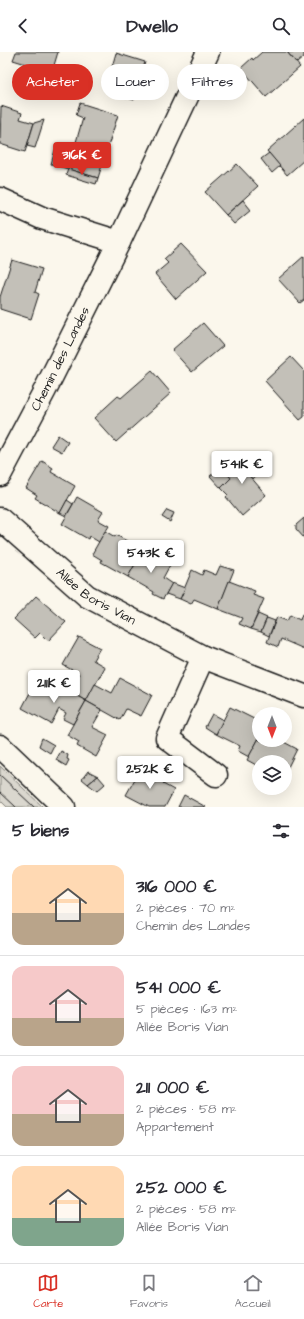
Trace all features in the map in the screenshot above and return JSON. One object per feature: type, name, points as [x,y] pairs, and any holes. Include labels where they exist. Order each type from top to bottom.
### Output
[{"type":"street","name":"Chemin des Landes","points":[[0,475],[45,390],[119,242],[208,52]]},
{"type":"street","points":[[0,199],[42,218],[119,242]]},
{"type":"street","name":"Allée Boris Vian","points":[[0,519],[87,596],[203,657],[304,696]]},
{"type":"street","points":[[203,657],[167,738],[216,775]]},
{"type":"street","points":[[0,746],[64,807]]},
{"type":"shaded area","points":[[0,766],[43,807],[7,807],[0,800]]},
{"type":"building","points":[[16,52],[58,52],[54,64],[26,64],[13,60]]},
{"type":"building","points":[[262,52],[287,52],[300,67],[266,97],[247,75],[247,64],[245,64],[252,58],[253,60]]},
{"type":"building","points":[[287,52],[304,52],[304,57],[297,63]]},
{"type":"building","points":[[116,53],[145,62],[144,64],[113,64]]},
{"type":"building","points":[[80,103],[118,115],[98,178],[51,164],[55,150],[72,156],[83,118],[76,115]]},
{"type":"building","points":[[1,106],[22,113],[20,119],[34,123],[25,152],[0,144]]},
{"type":"building","points":[[304,118],[304,160],[287,175],[267,151]]},
{"type":"building","points":[[44,120],[35,148],[27,146],[34,123]]},
{"type":"building","points":[[269,153],[280,166],[272,173],[261,159]]},
{"type":"building","points":[[237,164],[258,186],[226,215],[205,192]]},
{"type":"building","points":[[68,169],[98,178],[96,184],[66,175]]},
{"type":"building","points":[[243,200],[251,210],[234,224],[226,215]]},
{"type":"building","points":[[181,244],[207,271],[176,299],[155,274],[168,263],[164,259]]},
{"type":"building","points":[[304,256],[304,300],[300,303],[278,279]]},
{"type":"building","points":[[12,260],[42,269],[35,292],[39,294],[31,319],[0,309],[0,297]]},
{"type":"building","points":[[203,323],[223,346],[192,372],[172,350]]},
{"type":"building","points":[[291,357],[304,371],[304,417],[300,420],[265,381]]},
{"type":"building","points":[[152,371],[171,393],[116,442],[94,418],[118,396],[121,398]]},
{"type":"building","points":[[58,435],[68,442],[62,452],[51,446]]},
{"type":"building","points":[[241,452],[255,469],[249,475],[266,495],[242,516],[226,497],[228,495],[221,488],[231,478],[221,467]]},
{"type":"building","points":[[42,461],[53,468],[51,472],[75,486],[60,513],[35,498],[37,495],[26,488]]},
{"type":"building","points":[[221,467],[231,478],[221,488],[210,476]]},
{"type":"building","points":[[255,469],[259,473],[252,479],[249,475]]},
{"type":"building","points":[[77,497],[103,512],[98,520],[109,526],[99,542],[89,536],[88,539],[62,524]]},
{"type":"building","points":[[67,500],[73,504],[66,516],[60,513]]},
{"type":"building","points":[[167,510],[174,513],[170,522],[162,517]]},
{"type":"building","points":[[304,518],[304,538],[296,529],[296,525]]},
{"type":"building","points":[[105,531],[115,537],[116,535],[143,550],[128,577],[101,562],[102,560],[92,554]]},
{"type":"building","points":[[143,550],[170,565],[163,578],[172,584],[163,599],[128,577]]},
{"type":"building","points":[[220,566],[234,570],[218,609],[194,599],[191,604],[180,599],[192,570],[202,575],[204,570],[216,575]]},
{"type":"building","points":[[229,581],[255,591],[253,595],[264,599],[251,629],[239,624],[242,618],[218,609]]},
{"type":"building","points":[[172,583],[185,588],[180,599],[166,594]]},
{"type":"building","points":[[36,596],[66,622],[48,641],[40,633],[35,638],[14,619]]},
{"type":"building","points":[[258,614],[267,618],[261,632],[251,629]]},
{"type":"building","points":[[302,614],[304,614],[304,649],[281,639],[278,647],[267,642],[277,617],[287,621],[290,615],[300,620]]},
{"type":"building","points":[[267,618],[275,621],[269,636],[261,632]]},
{"type":"building","points":[[79,637],[100,648],[93,660],[105,667],[86,701],[69,691],[79,674],[63,665]]},
{"type":"building","points":[[120,678],[152,695],[141,716],[126,709],[120,720],[86,701],[95,684],[112,693]]},
{"type":"building","points":[[52,682],[86,701],[73,724],[63,719],[66,713],[59,709],[51,724],[22,708],[33,687],[45,694]]},
{"type":"building","points":[[86,701],[102,710],[92,727],[108,735],[96,757],[77,746],[79,742],[67,735]]},
{"type":"building","points":[[230,707],[252,718],[252,747],[254,747],[249,757],[238,751],[240,746],[216,734]]},
{"type":"building","points":[[212,714],[223,720],[216,734],[205,727]]},
{"type":"building","points":[[42,738],[54,745],[50,753],[39,746]]},
{"type":"building","points":[[292,746],[297,749],[292,759],[292,755],[252,755],[252,763],[247,760],[254,747]]},
{"type":"building","points":[[61,751],[68,755],[67,759],[69,760],[66,766],[56,760]]},
{"type":"building","points":[[141,768],[165,782],[163,784],[174,790],[165,807],[149,807],[126,795]]},
{"type":"building","points":[[88,771],[98,776],[88,784],[82,779]]},
{"type":"building","points":[[98,776],[105,784],[97,791],[88,784]]},
{"type":"building","points":[[184,795],[206,807],[178,807]]},
{"type":"tram line","points":[[0,775],[34,807]]},
{"type":"tram line","points":[[0,792],[16,807]]}]
